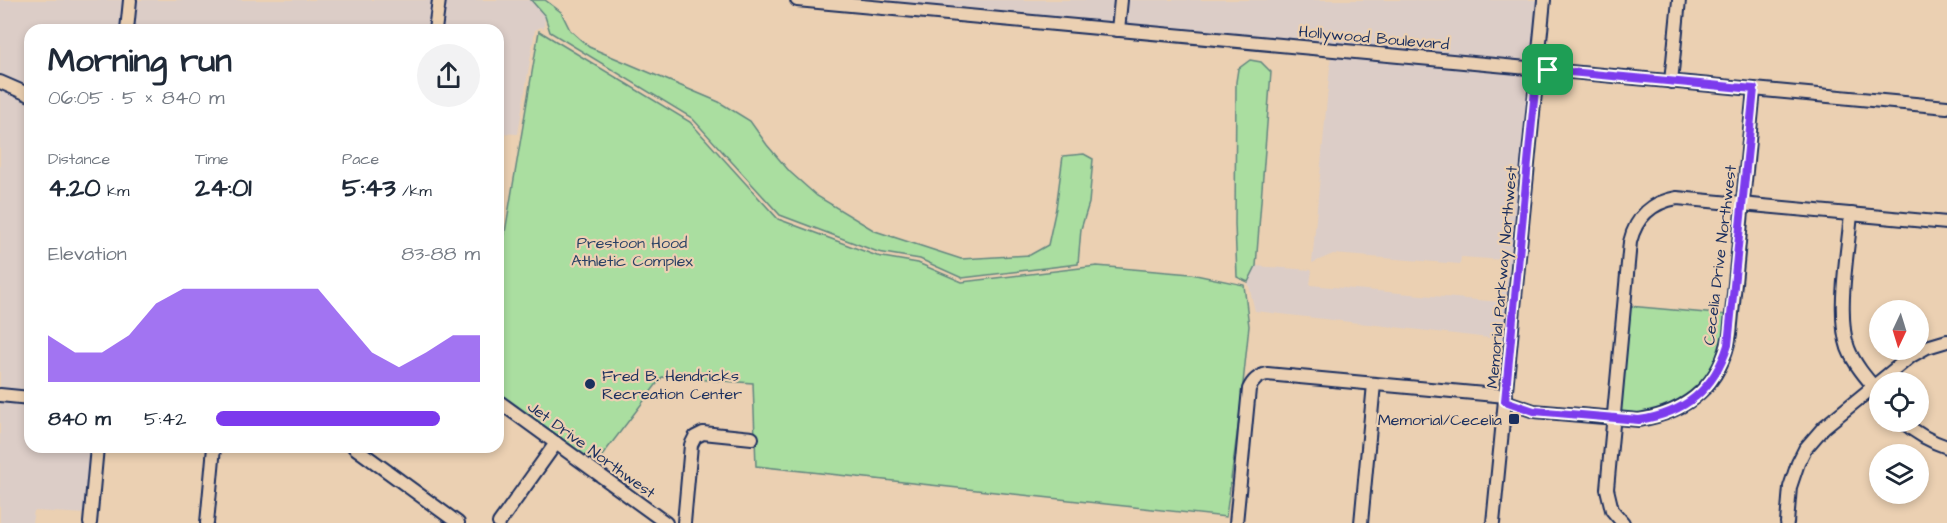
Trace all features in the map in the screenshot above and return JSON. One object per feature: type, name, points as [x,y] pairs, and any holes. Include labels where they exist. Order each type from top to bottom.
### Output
[{"type":"street","points":[[128,24],[130,0]]},
{"type":"street","points":[[436,24],[439,0]]},
{"type":"street","name":"Hollywood Boulevard","points":[[797,0],[1947,107]]},
{"type":"street","points":[[1119,30],[1121,0]]},
{"type":"street","name":"Memorial Parkway Northwest","points":[[1493,523],[1544,0]]},
{"type":"street","points":[[1671,82],[1679,0]]},
{"type":"street","points":[[0,82],[24,92]]},
{"type":"street","name":"Cecelia Drive Northwest","points":[[1236,523],[1248,396],[1253,381],[1260,375],[1374,384],[1505,399],[1534,411],[1639,420],[1654,418],[1672,411],[1701,392],[1719,369],[1730,334],[1754,89]]},
{"type":"street","points":[[1623,523],[1612,510],[1607,495],[1613,418],[1630,242],[1636,224],[1652,207],[1670,200],[1685,199],[1947,224]]},
{"type":"street","points":[[1851,214],[1843,324],[1849,350],[1869,381]]},
{"type":"street","points":[[1895,372],[1911,356],[1927,347],[1947,341]]},
{"type":"street","points":[[1361,523],[1374,384]]},
{"type":"street","points":[[0,395],[24,397]]},
{"type":"street","points":[[1786,523],[1790,487],[1805,449],[1824,427],[1869,395]]},
{"type":"street","name":"Jet Drive Northwest","points":[[504,405],[666,523]]},
{"type":"street","points":[[1915,432],[1927,440],[1947,447]]},
{"type":"street","points":[[684,523],[691,445],[695,437],[703,433],[752,438]]},
{"type":"street","points":[[499,523],[556,443]]},
{"type":"street","points":[[90,523],[96,453]]},
{"type":"street","points":[[207,523],[213,453]]},
{"type":"street","points":[[362,453],[458,523]]},
{"type":"shaded area","points":[[0,0],[126,0],[124,24],[24,24],[24,87],[0,77]]},
{"type":"shaded area","points":[[134,0],[435,0],[432,24],[132,24]]},
{"type":"shaded area","points":[[444,0],[531,0],[545,16],[544,29],[541,27],[535,30],[518,134],[504,133],[504,24],[440,24]]},
{"type":"shaded area","points":[[850,0],[1117,0],[1115,25]]},
{"type":"shaded area","points":[[1126,0],[1539,0],[1533,64],[1123,26]]},
{"type":"shaded area","points":[[1331,55],[1532,74],[1507,340],[1255,311],[1248,282],[1256,266],[1312,270],[1310,285],[1500,302],[1504,260],[1461,257],[1460,264],[1333,254],[1312,263]]},
{"type":"shaded area","points":[[0,87],[24,98],[24,392],[0,390]]},
{"type":"shaded area","points":[[0,400],[24,402],[24,453],[92,453],[87,514],[34,511],[32,523],[0,523]]},
{"type":"green space","points":[[531,0],[545,0],[561,12],[570,30],[589,47],[719,102],[750,121],[790,172],[817,196],[875,231],[961,259],[1030,255],[1048,245],[1063,156],[1084,154],[1093,159],[1089,203],[1081,229],[1078,264],[962,278],[920,259],[878,252],[780,215],[692,118],[550,32],[545,16]]},
{"type":"green space","name":"Prestoon Hood Athletic Complex","points":[[539,31],[690,122],[778,219],[877,256],[918,263],[962,282],[1097,266],[1191,274],[1244,285],[1249,326],[1226,517],[756,466],[753,383],[662,377],[592,469],[504,405],[504,238]]},
{"type":"green space","points":[[1250,60],[1261,62],[1271,72],[1256,266],[1248,282],[1237,277],[1236,82],[1238,69]]},
{"type":"green space","points":[[1629,306],[1728,315],[1726,338],[1708,379],[1683,402],[1647,416],[1620,413]]},
{"type":"place","name":"Fred B. Hendricks Recreation Center","points":[[590,384]]},
{"type":"place","name":"Memorial/Cecelia","points":[[1514,419]]},
{"type":"route","points":[[1537,69],[1548,70],[1754,89],[1728,345],[1719,369],[1701,392],[1678,409],[1654,418],[1639,420],[1534,411],[1505,401],[1537,69]]}]
